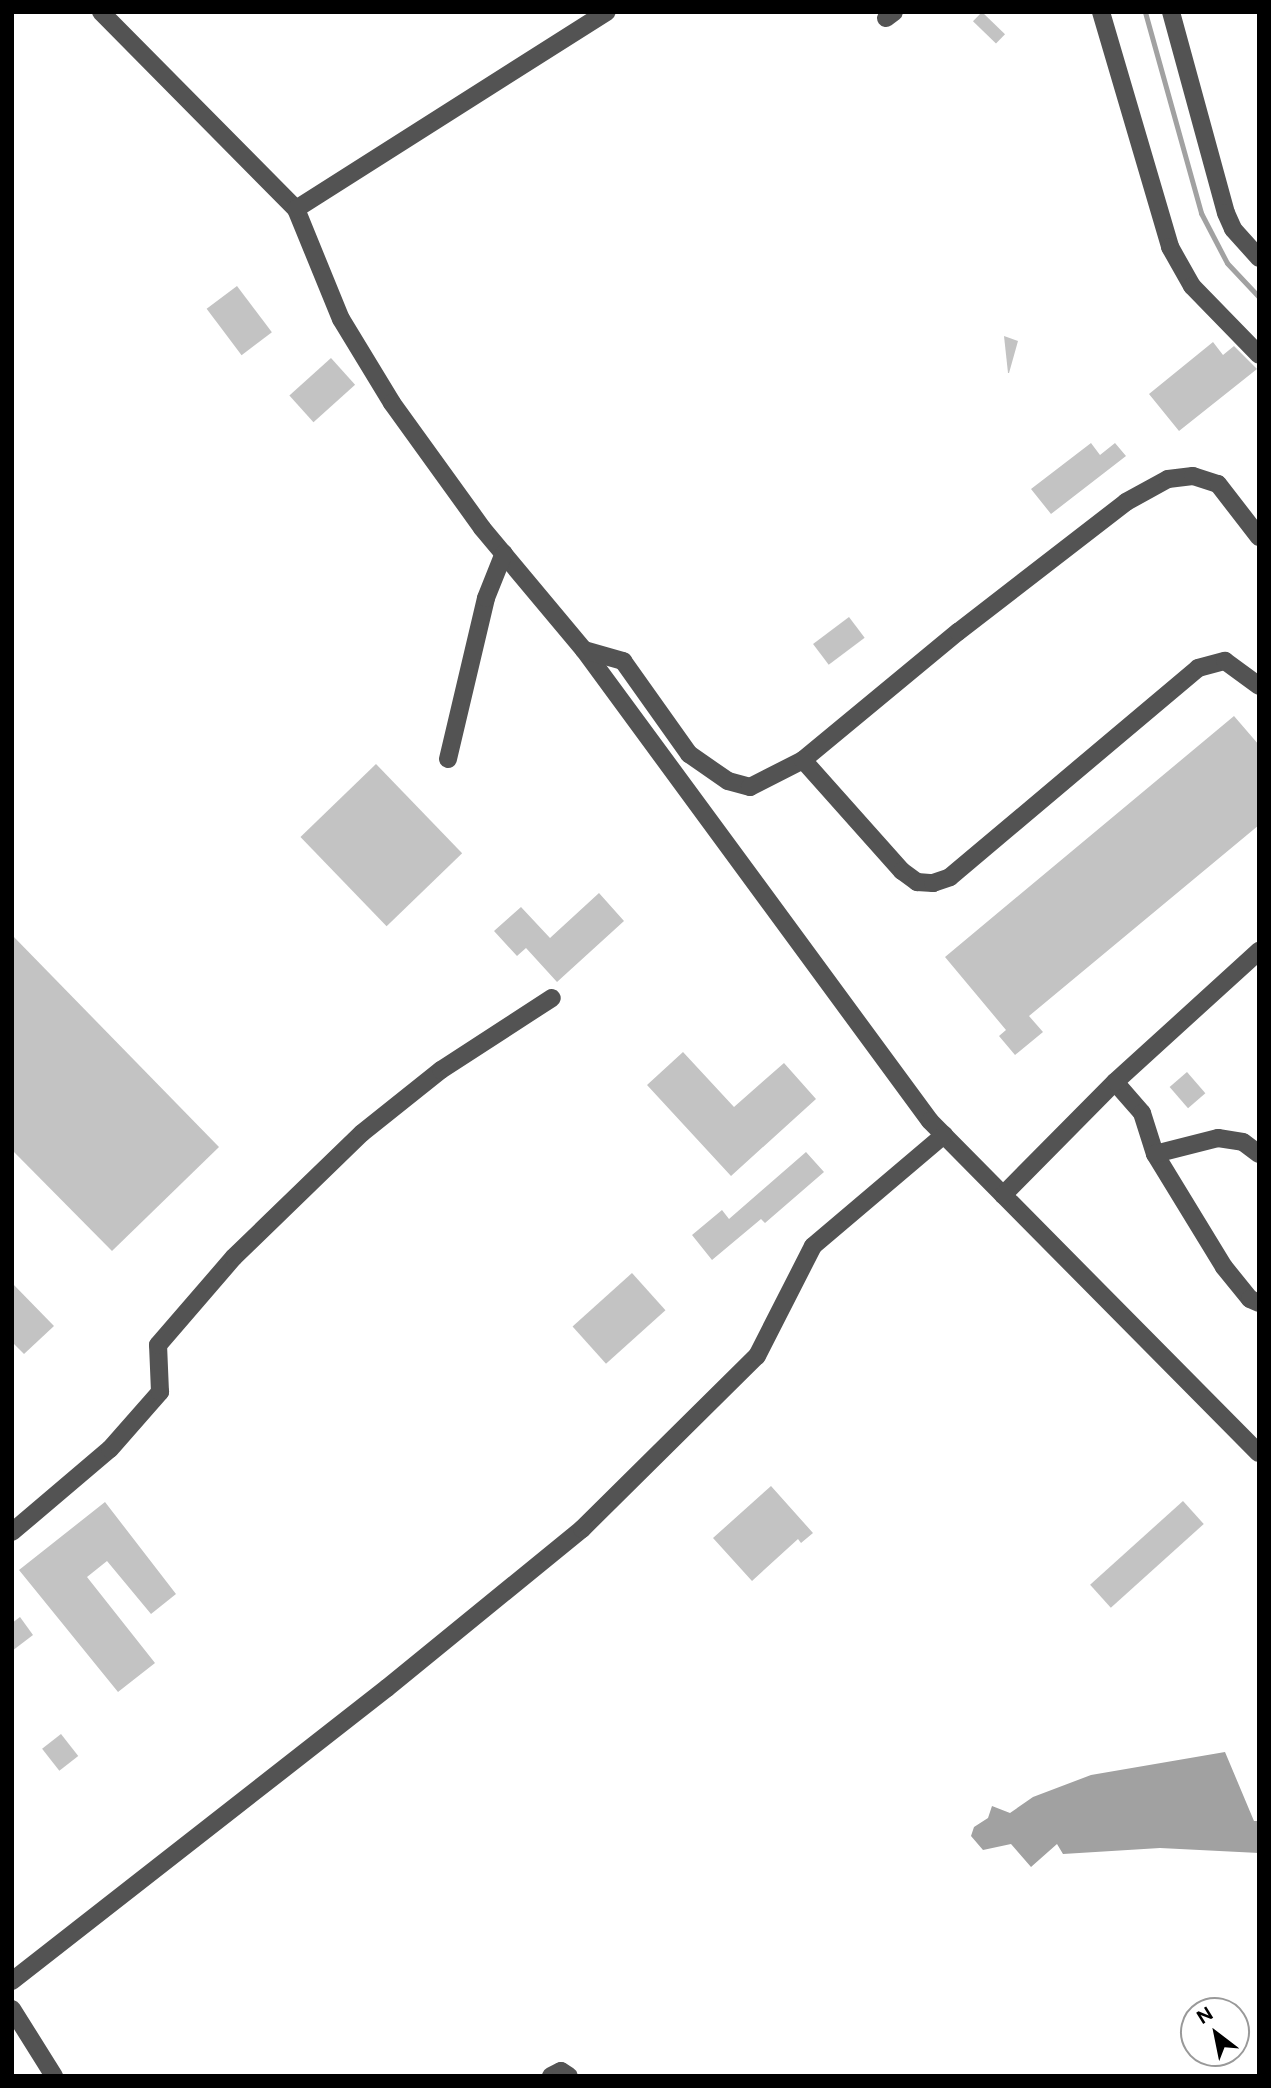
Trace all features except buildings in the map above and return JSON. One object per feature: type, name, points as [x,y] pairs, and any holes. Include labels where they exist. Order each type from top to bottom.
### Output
[{"type":"street","points":[[101,12],[296,209],[341,319],[392,403],[504,553],[584,650],[944,1135],[1259,1453]]},
{"type":"street","points":[[296,209],[607,12]]},
{"type":"street","points":[[1101,12],[1170,247],[1192,286],[1259,355]]},
{"type":"street","points":[[1171,12],[1226,213],[1233,229],[1259,258]]},
{"type":"street","points":[[584,650],[623,661],[689,754],[728,781],[750,787],[803,760],[979,615],[1126,502],[1168,479],[1193,475],[1218,484],[1259,537]]},
{"type":"street","points":[[448,759],[486,598],[504,553]]},
{"type":"street","points":[[803,760],[902,871],[917,881],[933,883],[950,877],[1198,668],[1225,661],[1259,685]]},
{"type":"street","points":[[1003,1195],[1115,1082],[1259,951]]},
{"type":"street","points":[[12,1532],[110,1448],[160,1392],[158,1345],[234,1257],[362,1133],[440,1070],[552,998]]},
{"type":"street","points":[[1115,1082],[1142,1113],[1155,1154],[1224,1267],[1250,1299],[1259,1303]]},
{"type":"street","points":[[12,1982],[582,1529],[757,1356],[813,1245],[944,1135]]},
{"type":"street","points":[[1155,1154],[1218,1138],[1243,1142],[1259,1154]]},
{"type":"street","points":[[12,2009],[18,2031],[54,2076]]},
{"type":"street","points":[[551,2076],[561,2071],[569,2076]]},
{"type":"shaded area","points":[[1225,1752],[1254,1821],[1259,1821],[1259,1853],[1160,1848],[1063,1854],[1057,1844],[1031,1867],[1011,1844],[983,1850],[971,1836],[974,1827],[988,1818],[992,1806],[1010,1813],[1033,1797],[1091,1775]]},
{"type":"waterway","points":[[1145,12],[1201,213],[1227,263],[1259,297]]}]
